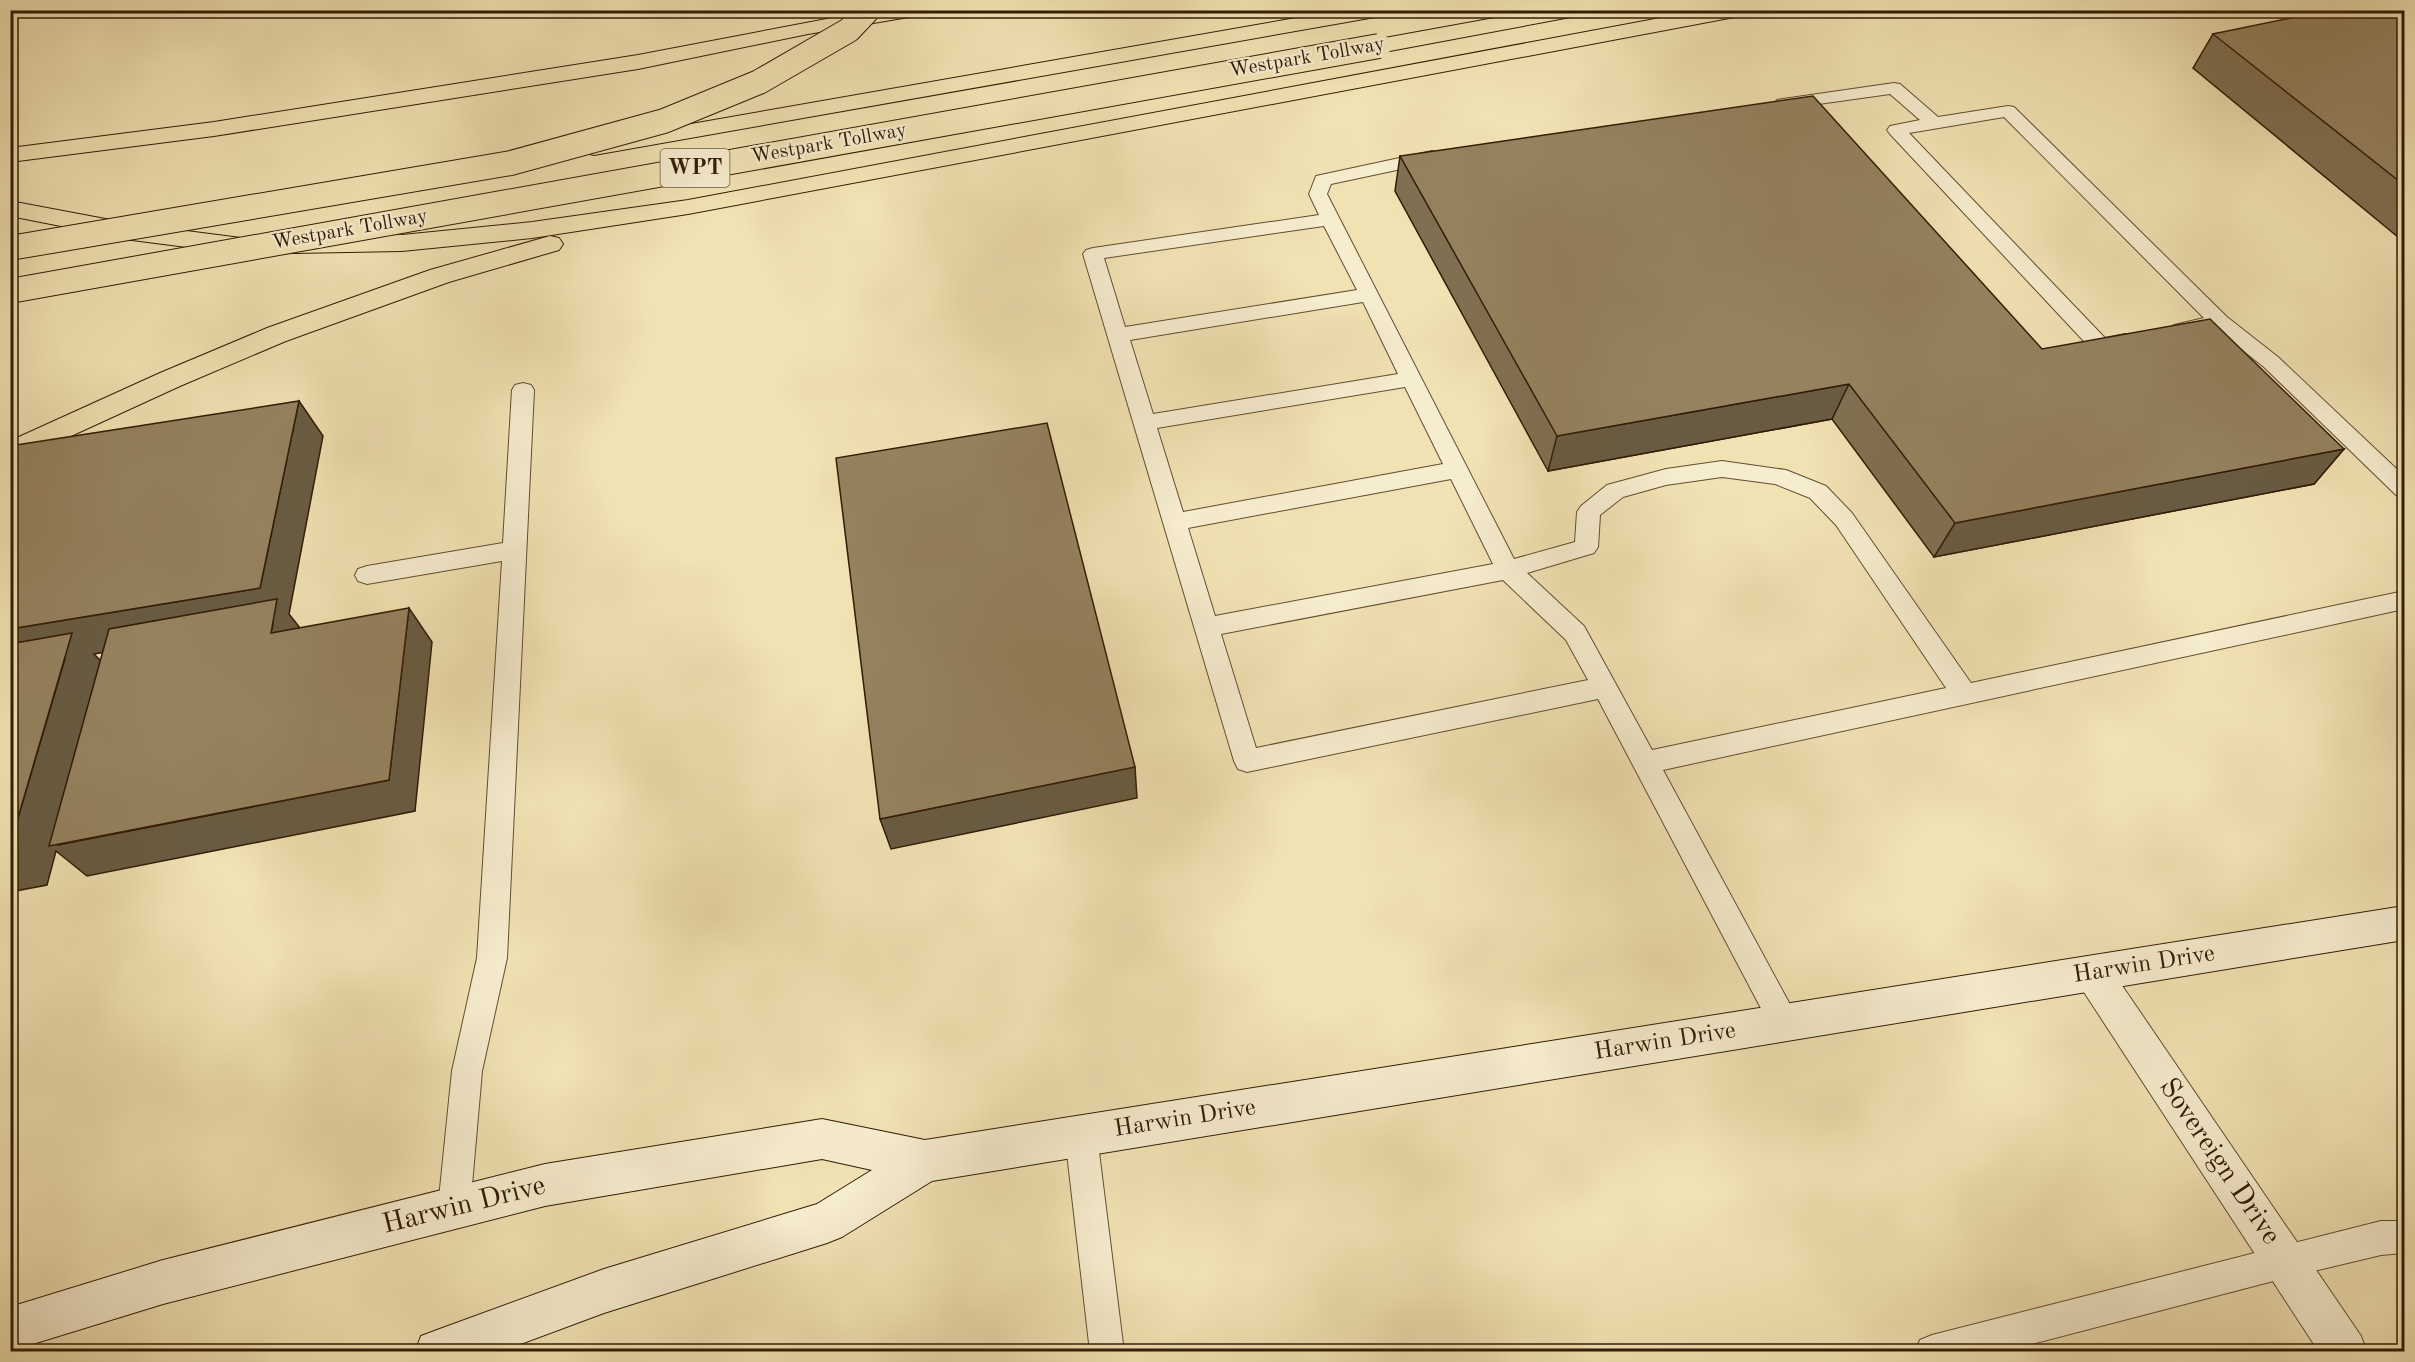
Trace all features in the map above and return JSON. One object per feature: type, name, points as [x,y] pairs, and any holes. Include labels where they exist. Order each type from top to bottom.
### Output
[{"type":"highway","points":[[511,163],[664,121],[759,82],[849,30],[868,10]]},
{"type":"highway","points":[[10,155],[214,129],[639,62],[808,28],[915,10]]},
{"type":"highway","name":"Westpark Tollway","points":[[10,248],[511,163],[1381,10]]},
{"type":"highway","name":"Westpark Tollway","points":[[10,291],[1576,10]]},
{"type":"highway","points":[[10,208],[132,232],[241,246],[402,243],[532,230],[688,207],[1740,10]]},
{"type":"highway","points":[[10,454],[190,369],[337,312],[489,260],[688,207]]},
{"type":"main road","name":"Harwin Drive","points":[[10,1329],[163,1282],[545,1185],[822,1139],[925,1161],[2404,923]]},
{"type":"main road","name":"Sovereign Drive","points":[[2093,974],[2345,1352]]},
{"type":"main road","name":"Harwin Drive","points":[[437,1352],[604,1291],[827,1222],[925,1161]]},
{"type":"lane","points":[[1764,106],[1894,88],[1934,123]]},
{"type":"lane","points":[[2143,338],[2100,346],[1896,129],[2008,111],[2220,322],[2271,362],[2404,489]]},
{"type":"lane","points":[[1455,153],[1323,180],[1318,194],[1508,570],[1575,633],[1785,1023]]},
{"type":"lane","points":[[1330,219],[1093,254],[1247,761],[1606,687]]},
{"type":"lane","points":[[1118,335],[1369,295]]},
{"type":"lane","points":[[2165,333],[2220,322]]},
{"type":"lane","points":[[1144,423],[1411,379]]},
{"type":"lane","points":[[454,1208],[467,1071],[492,958],[523,390]]},
{"type":"lane","points":[[1206,627],[1508,570],[1586,547],[1589,512],[1615,491],[1666,477],[1722,469],[1778,476],[1818,492],[1844,519],[1965,695]]},
{"type":"lane","points":[[1174,522],[1457,470]]},
{"type":"lane","points":[[367,575],[514,550]]},
{"type":"lane","points":[[1645,764],[2404,600]]},
{"type":"lane","points":[[1081,1136],[1107,1352]]},
{"type":"lane","points":[[1932,1352],[2285,1261],[2381,1238],[2404,1237]]},
{"type":"building","points":[[2329,10],[2404,11],[2404,185],[2213,34]]},
{"type":"building","points":[[1813,96],[2042,349],[2210,319],[2344,449],[1955,523],[1849,384],[1557,436],[1400,156]]},
{"type":"building","points":[[299,401],[260,588],[10,629],[10,446]]},
{"type":"building","points":[[1047,423],[1135,767],[880,819],[836,458]]},
{"type":"building","points":[[277,599],[271,633],[409,608],[389,780],[49,846],[109,629]]},
{"type":"building","points":[[72,633],[10,845],[10,644]]}]
